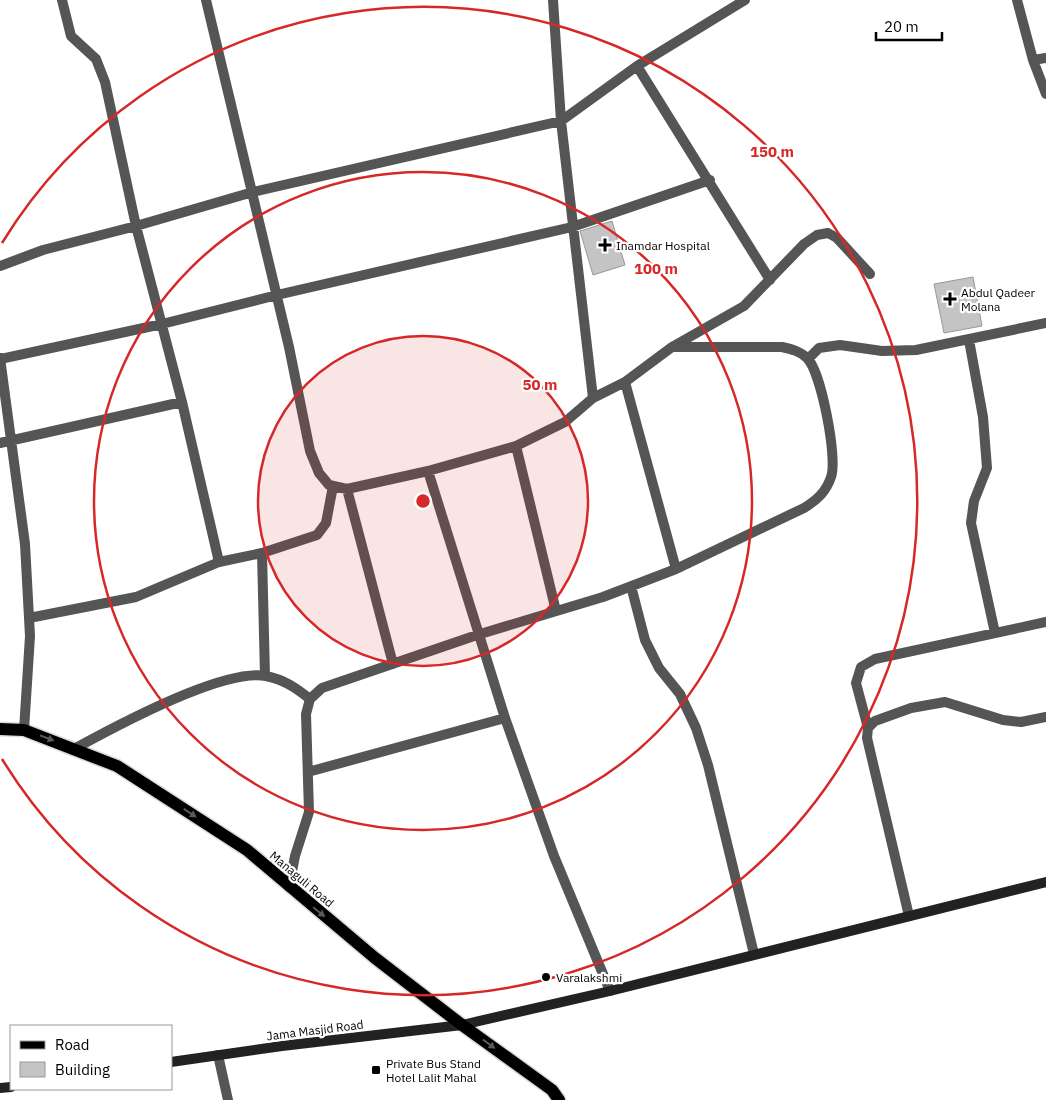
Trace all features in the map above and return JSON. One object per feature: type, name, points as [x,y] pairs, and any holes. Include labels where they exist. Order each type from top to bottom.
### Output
[{"type":"main road","name":"Managuli Road","points":[[0,729],[24,730],[117,766],[247,850],[289,887],[462,1025],[552,1090],[559,1100]]},
{"type":"street","points":[[62,0],[71,36],[96,59],[105,82],[136,226],[182,402],[219,562]]},
{"type":"street","points":[[206,0],[277,295],[310,452],[319,473],[329,485],[347,489],[428,471],[516,446],[565,422],[593,398],[625,382],[672,347],[744,306],[804,244],[817,235],[828,233],[837,238],[870,274]]},
{"type":"street","points":[[553,0],[561,121],[593,398]]},
{"type":"street","points":[[0,266],[42,250],[136,226],[253,192],[561,121],[637,66],[745,0]]},
{"type":"street","points":[[1017,0],[1046,94]]},
{"type":"street","points":[[1034,60],[1046,58]]},
{"type":"street","points":[[637,66],[710,180],[770,280]]},
{"type":"street","points":[[24,730],[29,618],[25,544],[0,358],[162,324],[277,295],[572,227],[710,180]]},
{"type":"street","points":[[808,358],[819,348],[840,345],[882,352],[916,350],[1046,323]]},
{"type":"street","points":[[969,340],[983,417],[987,468],[974,501],[972,523],[995,633]]},
{"type":"street","points":[[289,887],[294,856],[309,812],[306,714],[310,699],[322,688],[631,586],[676,569],[804,508],[821,497],[832,476],[833,455],[817,376],[808,358],[794,350],[782,347],[672,347]]},
{"type":"street","points":[[625,382],[676,569]]},
{"type":"street","points":[[0,444],[182,402]]},
{"type":"street","points":[[516,446],[556,611]]},
{"type":"street","points":[[428,471],[505,718],[554,856],[610,991]]},
{"type":"street","points":[[29,618],[136,597],[219,562],[262,553],[317,535],[326,523],[333,486]]},
{"type":"street","points":[[347,489],[393,664]]},
{"type":"street","points":[[262,553],[265,676]]},
{"type":"street","points":[[631,586],[645,640],[659,668],[680,694],[696,728],[708,766],[754,954]]},
{"type":"street","points":[[909,916],[867,738],[868,728],[856,684],[861,667],[876,659],[1046,622]]},
{"type":"street","points":[[74,749],[120,723],[184,695],[242,677],[265,676],[292,684],[310,699]]},
{"type":"street","points":[[868,728],[875,721],[911,708],[945,702],[1002,720],[1022,722],[1046,718]]},
{"type":"street","points":[[308,772],[505,718]]},
{"type":"street","name":"Jama Masjid Road","points":[[172,1062],[282,1046],[462,1025],[610,991],[1046,882]]},
{"type":"street","points":[[218,1055],[228,1100]]},
{"type":"building","points":[[612,221],[625,265],[593,275],[580,231]]},
{"type":"building","points":[[973,277],[982,326],[944,333],[934,284]]},
{"type":"place","name":"Inamdar Hospital","points":[[605,245]]},
{"type":"place","name":"Abdul Qadeer Molana","points":[[950,299]]},
{"type":"place","name":"Varalakshmi","points":[[546,977]]},
{"type":"place","name":"Private Bus Stand Hotel Lalit Mahal","points":[[376,1070]]}]
